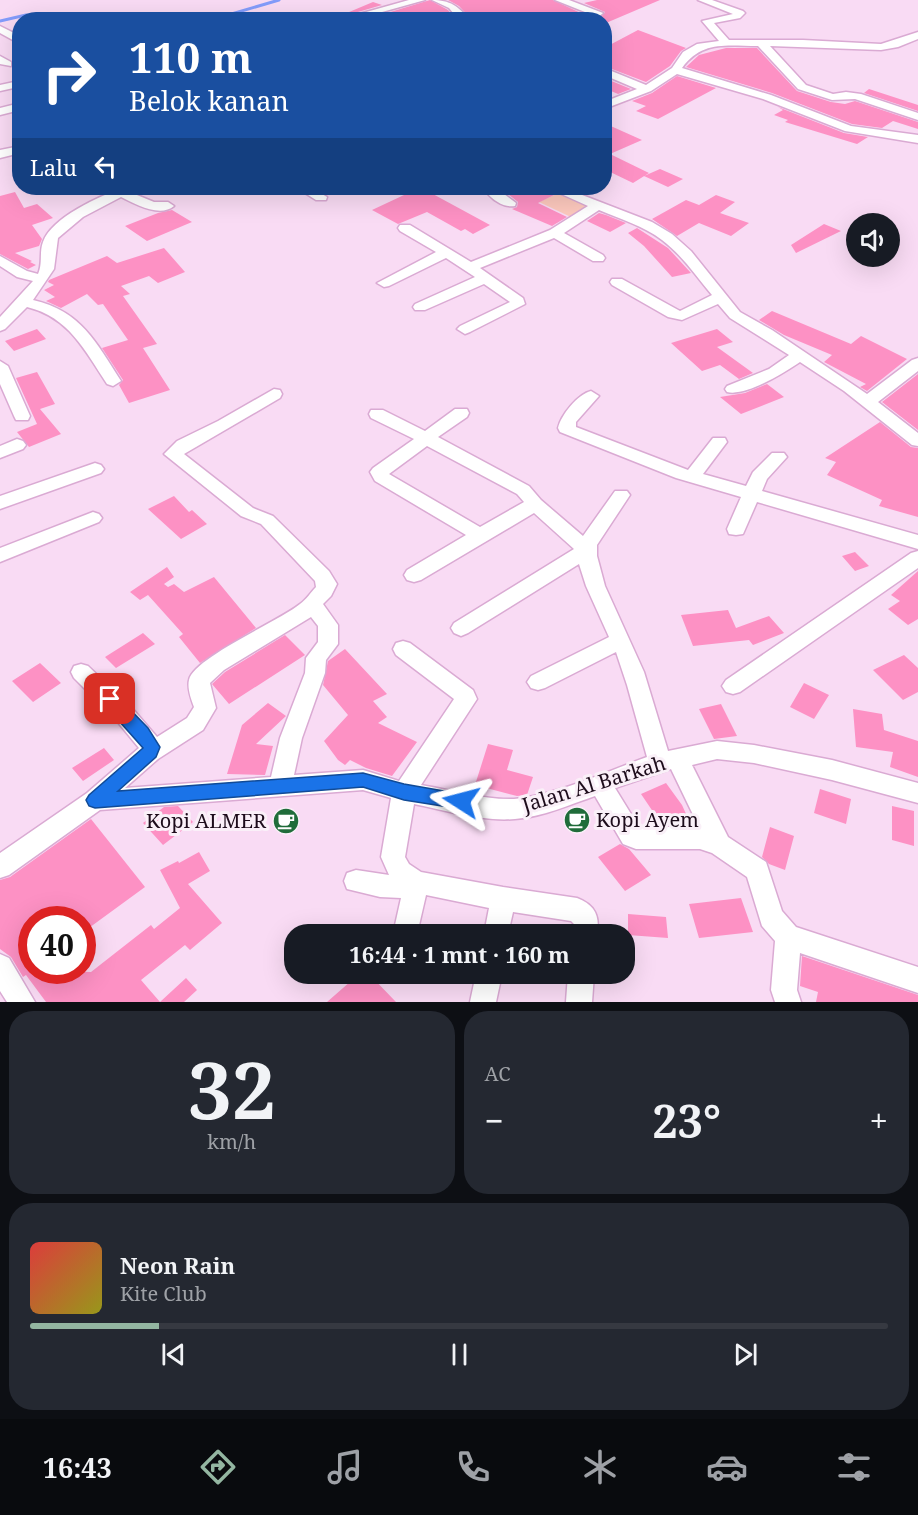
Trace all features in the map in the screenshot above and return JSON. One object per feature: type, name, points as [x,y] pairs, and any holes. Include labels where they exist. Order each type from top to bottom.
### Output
[{"type":"street","points":[[373,12],[420,0]]},
{"type":"street","points":[[437,0],[452,6],[458,12]]},
{"type":"street","points":[[560,0],[595,12]]},
{"type":"street","points":[[703,0],[740,13],[737,16],[707,21],[726,43]]},
{"type":"street","points":[[612,103],[646,89],[676,70],[691,50],[708,44],[815,44],[881,47],[894,45],[918,35]]},
{"type":"street","points":[[762,44],[802,87],[832,98],[846,95],[857,96],[918,117]]},
{"type":"street","points":[[676,70],[767,97],[849,129],[918,139]]},
{"type":"street","points":[[612,74],[646,89]]},
{"type":"street","points":[[0,326],[41,279],[47,267],[50,239],[56,232],[78,215],[118,195]]},
{"type":"street","points":[[136,195],[155,206],[168,206]]},
{"type":"street","points":[[317,195],[321,197]]},
{"type":"street","points":[[496,195],[510,202]]},
{"type":"street","points":[[571,195],[647,225],[667,237],[686,254],[735,315],[767,333],[868,401],[918,441]]},
{"type":"street","points":[[470,267],[555,233],[597,206]]},
{"type":"street","points":[[405,228],[470,267],[518,301],[518,304],[465,329]]},
{"type":"street","points":[[555,233],[598,258]]},
{"type":"street","points":[[384,283],[447,253]]},
{"type":"street","points":[[0,260],[22,274],[41,279]]},
{"type":"street","points":[[420,307],[485,278]]},
{"type":"street","points":[[617,282],[673,314],[682,316],[720,297]]},
{"type":"street","points":[[23,302],[49,307],[74,324],[113,381]]},
{"type":"street","points":[[733,389],[775,372],[799,355]]},
{"type":"street","points":[[868,401],[918,363]]},
{"type":"street","points":[[0,366],[22,416]]},
{"type":"street","points":[[0,867],[95,800],[150,752],[195,724],[205,708],[199,680],[217,664],[313,606],[312,603],[324,591],[327,584],[322,576],[267,520],[247,512],[173,454],[183,445],[224,425],[274,394]]},
{"type":"street","points":[[591,396],[568,421],[566,428],[570,431],[692,477],[918,542]]},
{"type":"street","points":[[461,413],[380,472],[381,477],[480,536]]},
{"type":"street","points":[[377,414],[523,490],[535,504],[587,550]]},
{"type":"street","points":[[692,477],[719,442]]},
{"type":"street","points":[[0,452],[17,445]]},
{"type":"street","points":[[736,528],[759,476],[778,457]]},
{"type":"street","points":[[0,503],[95,469]]},
{"type":"street","points":[[621,495],[588,544],[591,574],[629,660],[668,760],[720,845]]},
{"type":"street","points":[[414,575],[535,504]]},
{"type":"street","points":[[0,555],[93,518]]},
{"type":"street","points":[[461,627],[587,550]]},
{"type":"street","points":[[733,686],[918,558]]},
{"type":"street","points":[[280,786],[291,738],[315,673],[316,658],[328,644],[328,625],[313,606]]},
{"type":"street","points":[[538,682],[620,641]]},
{"type":"street","points":[[403,649],[466,699],[404,792],[393,857],[400,872],[417,882],[503,899],[578,910],[586,920],[586,924]]},
{"type":"street","points":[[81,672],[146,738],[152,747],[150,752]]},
{"type":"street","name":"Jalan Al Barkah","points":[[95,800],[363,780],[404,792],[488,807],[514,809],[532,806],[668,760],[717,750],[754,754],[832,771],[918,794]]},
{"type":"street","points":[[600,784],[631,836],[636,838],[700,838],[720,845],[757,870],[771,918],[788,937],[918,981]]},
{"type":"street","points":[[356,881],[394,888],[405,888],[417,882]]},
{"type":"street","points":[[407,924],[417,882]]},
{"type":"street","points":[[498,924],[503,899]]},
{"type":"street","points":[[788,937],[784,990],[788,1002]]},
{"type":"street","points":[[0,967],[22,1002]]},
{"type":"street","points":[[483,1002],[487,984]]},
{"type":"street","points":[[579,1002],[580,984]]},
{"type":"shaded area","points":[[554,195],[568,195],[593,205],[573,218],[539,202]]},
{"type":"building","points":[[430,0],[450,12],[390,12]]},
{"type":"building","points":[[448,0],[553,0],[579,12],[465,12]]},
{"type":"building","points":[[597,0],[660,0],[612,20],[612,12],[605,12],[584,3]]},
{"type":"building","points":[[373,2],[382,5],[358,12],[349,12]]},
{"type":"building","points":[[638,30],[686,48],[670,66],[646,82],[612,69],[612,44]]},
{"type":"building","points":[[726,48],[757,48],[797,91],[831,102],[845,104],[855,101],[918,122],[918,129],[893,121],[882,128],[852,124],[772,93],[686,67],[699,55]]},
{"type":"building","points":[[677,76],[716,88],[658,119],[636,111],[646,106],[632,101],[652,93]]},
{"type":"building","points":[[612,81],[631,89],[618,94],[612,91]]},
{"type":"building","points":[[869,89],[918,105],[918,111],[864,93]]},
{"type":"building","points":[[778,107],[844,133],[868,137],[857,144],[785,122],[788,120],[774,115],[783,110]]},
{"type":"building","points":[[612,127],[642,140],[612,153]]},
{"type":"building","points":[[612,155],[649,173],[633,183],[612,173]]},
{"type":"building","points":[[660,169],[683,179],[668,187],[644,176]]},
{"type":"building","points":[[12,193],[12,195],[17,195],[24,208],[37,204],[53,218],[32,225],[42,239],[39,246],[15,253],[36,265],[28,269],[0,254],[0,196]]},
{"type":"building","points":[[404,195],[435,195],[490,225],[473,234],[465,229],[461,231],[427,212],[398,224],[372,210]]},
{"type":"building","points":[[509,195],[554,195],[538,203],[567,217],[552,226],[512,209],[517,207],[518,202]]},
{"type":"building","points":[[716,195],[735,202],[720,213],[749,223],[731,236],[699,223],[677,236],[652,219],[686,200],[699,205]]},
{"type":"building","points":[[172,210],[192,222],[147,241],[125,226],[158,213]]},
{"type":"building","points":[[599,213],[626,223],[610,232],[587,221]]},
{"type":"building","points":[[824,224],[841,231],[796,253],[791,245]]},
{"type":"building","points":[[637,228],[668,248],[691,273],[672,277],[644,246],[628,233]]},
{"type":"building","points":[[164,248],[185,272],[158,283],[149,276],[121,286],[130,294],[123,296],[157,344],[143,348],[170,390],[129,403],[119,385],[123,380],[102,348],[128,340],[103,304],[98,305],[87,294],[61,308],[46,301],[55,297],[44,290],[54,285],[48,282],[49,280],[107,256],[117,263]]},
{"type":"building","points":[[772,311],[851,344],[861,336],[907,359],[867,391],[860,387],[866,384],[824,362],[832,355],[784,335],[759,320]]},
{"type":"building","points":[[37,329],[46,339],[14,351],[5,341]]},
{"type":"building","points":[[717,329],[733,342],[717,347],[753,373],[739,379],[720,365],[702,371],[671,343]]},
{"type":"building","points":[[37,372],[55,404],[40,409],[61,434],[29,447],[17,432],[37,424],[16,378]]},
{"type":"building","points":[[918,374],[918,430],[882,402]]},
{"type":"building","points":[[767,384],[784,397],[741,414],[720,397],[745,393]]},
{"type":"building","points":[[880,422],[911,447],[918,448],[918,517],[879,506],[882,500],[827,475],[836,462],[825,458]]},
{"type":"building","points":[[174,496],[189,512],[192,510],[207,524],[181,539],[148,509]]},
{"type":"building","points":[[855,552],[869,566],[855,571],[842,556]]},
{"type":"building","points":[[167,567],[174,577],[164,584],[168,587],[174,584],[184,592],[214,577],[256,628],[200,663],[179,637],[183,634],[148,595],[140,600],[130,592]]},
{"type":"building","points":[[918,571],[918,619],[908,625],[888,609],[900,601],[891,595]]},
{"type":"building","points":[[728,610],[736,628],[769,616],[784,633],[753,645],[749,640],[693,646],[681,615]]},
{"type":"building","points":[[143,633],[155,644],[116,668],[105,657]]},
{"type":"building","points":[[285,635],[305,655],[229,704],[212,684],[225,672]]},
{"type":"building","points":[[345,649],[387,694],[373,701],[387,717],[378,723],[417,742],[392,776],[350,760],[345,765],[338,760],[324,741],[348,715],[323,685],[328,661]]},
{"type":"building","points":[[904,655],[918,668],[918,692],[903,700],[873,670]]},
{"type":"building","points":[[40,663],[61,683],[33,702],[12,681]]},
{"type":"building","points":[[804,683],[829,695],[814,719],[790,707]]},
{"type":"building","points":[[268,703],[286,716],[256,744],[273,746],[265,775],[227,774],[242,725]]},
{"type":"building","points":[[721,704],[737,736],[714,739],[699,709]]},
{"type":"building","points":[[853,709],[882,714],[884,730],[918,741],[918,777],[890,767],[893,752],[856,747]]},
{"type":"building","points":[[488,744],[513,750],[507,770],[533,777],[527,795],[517,796],[475,785]]},
{"type":"building","points":[[104,748],[114,760],[83,781],[72,768]]},
{"type":"building","points":[[666,783],[682,805],[691,825],[662,825],[641,794]]},
{"type":"building","points":[[820,789],[851,799],[846,824],[814,813]]},
{"type":"building","points":[[178,806],[193,822],[163,845],[143,823],[164,807]]},
{"type":"building","points":[[892,806],[914,811],[914,846],[892,840]]},
{"type":"building","points":[[91,819],[145,887],[96,923],[96,906],[18,906],[18,969],[11,957],[0,949],[0,880],[10,877]]},
{"type":"building","points":[[770,827],[794,836],[785,870],[769,864],[762,857]]},
{"type":"building","points":[[620,844],[629,849],[651,875],[625,891],[598,857]]},
{"type":"building","points":[[199,852],[210,871],[188,884],[222,923],[190,950],[185,945],[141,980],[160,1002],[46,1002],[33,984],[96,984],[96,968],[151,925],[154,929],[180,908],[160,870]]},
{"type":"building","points":[[741,898],[753,932],[699,938],[689,904]]},
{"type":"building","points":[[628,914],[666,917],[668,938],[635,936],[635,924],[628,924]]},
{"type":"building","points":[[802,956],[918,995],[918,1002],[816,1002],[818,992],[800,986]]},
{"type":"building","points":[[186,978],[197,990],[184,1002],[160,1002]]},
{"type":"building","points":[[348,984],[379,984],[396,1002],[327,1002]]},
{"type":"waterway","points":[[238,12],[279,0]]},
{"type":"waterway","points":[[0,21],[12,18]]},
{"type":"place","name":"Kopi Ayem","points":[[577,820]]},
{"type":"place","name":"Kopi ALMER","points":[[286,821]]},
{"type":"route","points":[[110,699],[152,747],[150,752],[95,800],[363,780],[404,792],[461,801]]}]
